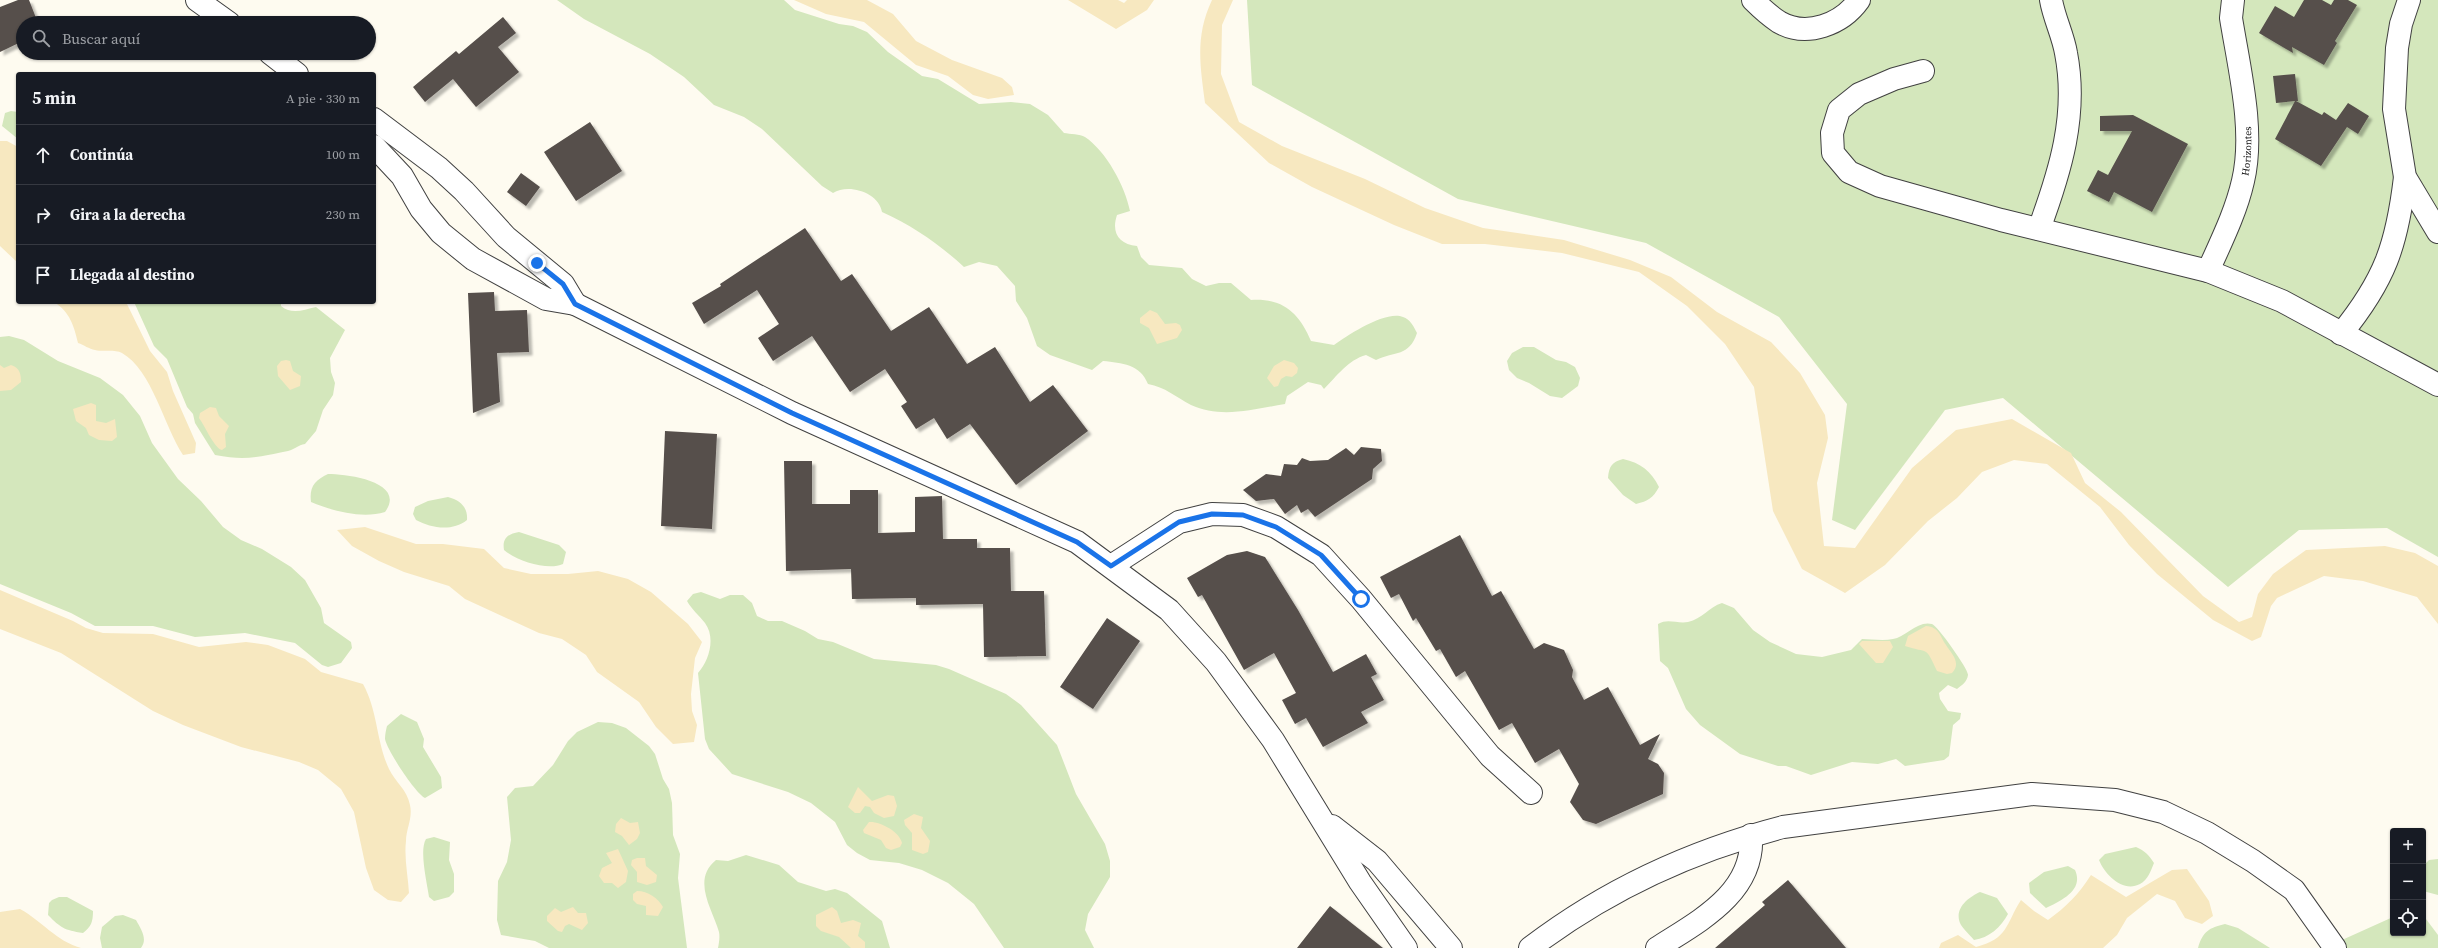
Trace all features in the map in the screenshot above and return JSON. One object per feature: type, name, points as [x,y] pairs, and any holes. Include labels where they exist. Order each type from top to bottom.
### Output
[{"type":"street","points":[[198,0],[220,16]]},
{"type":"street","points":[[1753,0],[1780,22],[1809,28],[1824,27],[1838,21],[1850,12],[1858,0]]},
{"type":"street","points":[[2039,230],[2059,176],[2068,135],[2070,96],[2066,53],[2051,0]]},
{"type":"street","name":"Horizontes","points":[[2208,272],[2229,225],[2244,180],[2248,135],[2231,18],[2233,0]]},
{"type":"street","points":[[2341,334],[2360,310],[2391,253],[2400,219],[2405,177],[2394,109],[2397,48],[2401,24],[2409,0]]},
{"type":"street","points":[[279,60],[294,72]]},
{"type":"street","points":[[1923,71],[1894,79],[1859,94],[1839,110],[1832,133],[1834,153],[1849,172],[1880,186],[2039,230],[2208,272],[2282,302],[2438,385]]},
{"type":"street","points":[[376,121],[439,168],[464,191],[506,237],[563,284],[575,304]]},
{"type":"street","points":[[376,148],[402,176],[421,209],[441,233],[473,259],[546,299],[575,304],[792,413],[1077,542],[1169,610],[1216,662],[1273,740],[1360,882],[1406,948]]},
{"type":"street","points":[[2405,177],[2438,232]]},
{"type":"street","points":[[1111,566],[1179,522],[1212,514],[1243,515],[1276,527],[1321,555],[1361,599],[1490,756],[1531,793]]},
{"type":"street","points":[[1530,948],[1570,918],[1621,888],[1684,858],[1750,835],[1783,827],[2032,794],[2115,800],[2163,812],[2207,833],[2253,861],[2294,890],[2335,948]]},
{"type":"street","points":[[1320,817],[1377,861],[1451,948]]},
{"type":"street","points":[[1657,948],[1712,912],[1733,892],[1745,875],[1749,862],[1752,849],[1750,835]]},
{"type":"green space","points":[[557,0],[784,0],[795,10],[839,24],[853,26],[867,32],[888,52],[922,76],[938,79],[979,104],[1011,102],[1030,104],[1048,115],[1064,133],[1083,136],[1093,143],[1114,170],[1124,191],[1130,211],[1117,215],[1115,221],[1116,232],[1125,243],[1137,246],[1141,257],[1149,265],[1182,268],[1192,279],[1206,286],[1219,283],[1231,283],[1251,300],[1262,300],[1281,305],[1288,309],[1301,322],[1311,341],[1334,345],[1348,335],[1377,320],[1396,316],[1403,317],[1412,324],[1417,333],[1414,341],[1406,350],[1376,360],[1366,355],[1360,357],[1343,369],[1324,389],[1321,385],[1308,382],[1287,396],[1285,404],[1238,412],[1214,411],[1191,405],[1165,390],[1148,384],[1145,377],[1140,372],[1130,366],[1103,361],[1092,370],[1050,355],[1037,346],[1027,318],[1016,301],[1015,286],[997,266],[979,262],[964,267],[925,236],[882,212],[880,205],[869,195],[847,189],[833,193],[822,186],[762,129],[744,117],[714,105],[684,77],[650,54],[584,19]]},
{"type":"green space","points":[[1247,0],[2438,0],[2438,557],[2387,528],[2299,530],[2228,587],[2003,398],[1945,410],[1855,530],[1832,520],[1847,404],[1779,317],[1646,243],[1458,199],[1252,85]]},
{"type":"green space","points":[[11,111],[16,112],[16,137],[2,126],[5,113]]},
{"type":"green space","points":[[135,304],[281,304],[281,306],[285,309],[293,311],[316,307],[345,330],[330,358],[331,372],[335,383],[333,395],[323,410],[316,431],[305,444],[288,451],[244,458],[215,455],[195,423],[193,414],[187,407],[167,359],[154,346]]},
{"type":"green space","points":[[9,336],[24,340],[58,361],[100,378],[123,395],[140,416],[152,443],[178,479],[201,501],[223,527],[241,540],[262,549],[291,567],[305,580],[321,608],[324,623],[351,642],[352,648],[341,663],[328,667],[322,665],[295,643],[245,633],[195,637],[153,626],[95,626],[71,613],[0,584],[0,337]]},
{"type":"green space","points":[[1523,347],[1534,347],[1556,360],[1566,362],[1575,367],[1580,378],[1578,386],[1562,398],[1550,396],[1529,383],[1517,378],[1509,370],[1507,361],[1512,353]]},
{"type":"green space","points":[[1623,459],[1645,468],[1653,476],[1659,487],[1655,494],[1644,502],[1636,504],[1623,495],[1608,478],[1609,470],[1612,465]]},
{"type":"green space","points":[[328,474],[361,478],[382,487],[388,493],[390,502],[385,512],[367,515],[348,513],[311,502],[312,488],[316,482]]},
{"type":"green space","points":[[448,497],[460,502],[465,508],[467,520],[455,526],[442,528],[428,525],[416,520],[413,514],[415,507],[428,501]]},
{"type":"green space","points":[[519,532],[559,545],[566,552],[563,564],[557,566],[541,566],[517,558],[504,550],[504,542],[507,537]]},
{"type":"green space","points":[[701,592],[720,599],[730,595],[743,595],[752,603],[757,616],[768,621],[782,621],[805,631],[818,639],[833,642],[874,659],[936,665],[949,669],[1006,694],[1021,705],[1057,745],[1076,794],[1105,844],[1110,861],[1110,877],[1088,914],[1085,930],[1094,948],[1004,948],[974,904],[948,883],[922,870],[899,863],[870,860],[857,853],[847,845],[835,822],[811,803],[788,792],[732,774],[709,749],[705,739],[698,673],[708,656],[711,642],[705,623],[687,601],[693,594]]},
{"type":"green space","points":[[1722,603],[1734,608],[1753,630],[1770,642],[1796,654],[1822,657],[1851,650],[1862,639],[1893,639],[1898,638],[1922,624],[1927,623],[1935,626],[1964,665],[1968,675],[1962,685],[1957,689],[1948,685],[1939,693],[1940,699],[1948,711],[1961,713],[1960,719],[1953,725],[1949,756],[1944,760],[1905,766],[1896,759],[1878,764],[1852,762],[1811,775],[1786,766],[1778,766],[1740,754],[1700,725],[1686,709],[1668,668],[1660,661],[1658,624],[1665,621],[1688,622]]},
{"type":"green space","points":[[401,714],[417,722],[424,739],[423,747],[441,777],[442,788],[425,798],[420,794],[402,771],[385,739],[387,726]]},
{"type":"green space","points":[[598,722],[612,723],[626,728],[649,746],[655,754],[663,779],[669,789],[672,803],[673,835],[680,854],[678,878],[687,948],[549,948],[535,941],[501,935],[497,920],[498,881],[507,862],[511,840],[507,797],[515,788],[533,786],[553,765],[568,741],[577,732]]},
{"type":"green space","points":[[434,837],[450,842],[449,860],[454,874],[454,892],[449,897],[434,901],[429,897],[423,851],[426,839]]},
{"type":"green space","points":[[2136,847],[2142,850],[2154,863],[2149,875],[2143,882],[2134,886],[2127,886],[2110,877],[2099,860],[2105,854]]},
{"type":"green space","points":[[746,855],[779,865],[798,882],[826,891],[835,889],[847,893],[882,921],[890,948],[718,948],[719,932],[706,895],[704,886],[705,877],[709,868],[716,860],[728,861]]},
{"type":"green space","points":[[2438,859],[2438,895],[2426,892],[2426,863],[2429,860]]},
{"type":"green space","points":[[2068,866],[2075,870],[2077,877],[2077,883],[2074,889],[2065,898],[2046,908],[2030,893],[2029,883],[2044,872]]},
{"type":"green space","points":[[1980,892],[1997,898],[2008,914],[1994,931],[1985,937],[1974,940],[1961,925],[1959,913],[1967,900]]},
{"type":"green space","points":[[59,897],[67,897],[93,911],[91,924],[83,933],[63,928],[48,915],[49,903]]},
{"type":"green space","points":[[123,915],[136,920],[143,934],[143,945],[141,948],[102,948],[100,938],[102,927],[115,916]]},
{"type":"green space","points":[[2390,918],[2390,936],[2426,936],[2426,919],[2438,935],[2438,948],[2346,948],[2342,940]]},
{"type":"green space","points":[[2225,924],[2238,928],[2270,948],[2198,948],[2207,931]]},
{"type":"sand","points":[[794,0],[867,0],[893,14],[916,41],[952,60],[1002,78],[1012,87],[1014,95],[988,99],[973,95],[948,76],[916,65],[864,22],[826,14]]},
{"type":"sand","points":[[1068,0],[1118,0],[1124,3],[1127,0],[1154,0],[1147,10],[1116,29]]},
{"type":"sand","points":[[1212,0],[1233,0],[1222,25],[1221,74],[1239,122],[1282,146],[1365,179],[1425,208],[1483,228],[1564,240],[1630,260],[1671,277],[1717,312],[1771,342],[1800,373],[1825,415],[1828,438],[1817,483],[1824,546],[1855,548],[1912,468],[1956,430],[2012,419],[2071,453],[2085,483],[2121,512],[2203,596],[2239,622],[2252,617],[2258,594],[2273,574],[2306,550],[2385,546],[2415,553],[2438,566],[2438,624],[2417,597],[2363,581],[2324,576],[2277,598],[2271,606],[2261,637],[2252,641],[2213,620],[2157,574],[2129,545],[2100,507],[2047,464],[2014,460],[1982,472],[1957,498],[1928,521],[1885,565],[1845,593],[1802,569],[1773,511],[1754,387],[1725,344],[1687,306],[1639,272],[1562,253],[1485,244],[1442,244],[1394,225],[1312,187],[1269,163],[1205,103],[1200,51],[1203,26]]},
{"type":"sand","points":[[0,141],[7,141],[16,146],[16,261],[0,246]]},
{"type":"sand","points":[[56,304],[127,304],[150,351],[167,372],[173,391],[196,443],[195,453],[183,455],[142,372],[132,361],[119,352],[95,350],[78,343],[75,331],[68,315]]},
{"type":"sand","points":[[1150,310],[1157,313],[1165,324],[1176,323],[1180,325],[1182,330],[1177,338],[1157,344],[1149,328],[1140,323],[1140,318]]},
{"type":"sand","points":[[1284,360],[1294,363],[1298,368],[1297,373],[1292,377],[1286,376],[1281,379],[1278,386],[1274,387],[1267,378],[1274,366]]},
{"type":"sand","points":[[281,361],[290,361],[293,371],[301,376],[300,386],[290,390],[278,376],[277,366]]},
{"type":"sand","points":[[0,365],[4,368],[11,365],[16,368],[21,376],[21,382],[11,390],[0,391]]},
{"type":"sand","points":[[91,403],[96,405],[96,421],[106,423],[115,419],[117,437],[112,441],[99,440],[89,435],[86,428],[76,421],[73,409]]},
{"type":"sand","points":[[210,407],[216,408],[219,416],[229,426],[225,434],[226,447],[222,450],[213,441],[199,418],[200,413]]},
{"type":"sand","points":[[365,527],[416,544],[443,544],[484,549],[504,568],[531,574],[568,574],[598,571],[628,579],[651,592],[688,624],[702,642],[695,658],[691,694],[692,711],[697,725],[694,742],[673,744],[656,727],[639,702],[597,672],[586,655],[562,639],[539,633],[465,599],[449,586],[404,572],[379,561],[352,546],[337,530]]},
{"type":"sand","points":[[0,590],[86,628],[103,633],[153,634],[199,647],[246,642],[268,645],[305,659],[321,672],[363,684],[372,705],[382,748],[389,769],[404,790],[410,805],[411,814],[406,837],[406,860],[409,893],[401,902],[388,900],[374,890],[366,868],[354,812],[341,789],[318,770],[299,762],[241,747],[183,725],[153,711],[61,653],[0,629]]},
{"type":"sand","points":[[1926,626],[1934,628],[1939,632],[1955,658],[1956,666],[1952,673],[1947,674],[1937,671],[1926,652],[1905,646],[1908,636]]},
{"type":"sand","points":[[1862,641],[1890,641],[1893,647],[1883,663],[1876,663],[1859,644]]},
{"type":"sand","points":[[858,787],[872,801],[888,795],[894,796],[897,806],[894,816],[884,818],[874,813],[870,807],[865,806],[860,813],[855,813],[848,807]]},
{"type":"sand","points":[[914,814],[923,817],[921,828],[930,841],[928,852],[923,854],[912,850],[912,833],[905,825],[904,820]]},
{"type":"sand","points":[[621,818],[630,823],[638,822],[640,833],[637,839],[629,845],[622,836],[615,832],[616,824]]},
{"type":"sand","points":[[869,822],[879,823],[894,831],[902,843],[900,847],[891,850],[886,848],[881,840],[864,833],[863,830]]},
{"type":"sand","points":[[618,849],[628,871],[626,882],[618,888],[612,883],[604,883],[599,876],[602,868],[612,863],[606,853]]},
{"type":"sand","points":[[637,858],[645,858],[646,866],[657,875],[656,882],[647,885],[637,882],[637,872],[631,865],[632,860]]},
{"type":"sand","points":[[2187,869],[2209,901],[2213,916],[2202,924],[2185,918],[2175,901],[2157,894],[2127,918],[2117,935],[2103,948],[1939,948],[1941,943],[1958,935],[1976,947],[1995,939],[2005,930],[2021,900],[2048,920],[2072,900],[2091,875],[2126,897],[2172,870]]},
{"type":"sand","points":[[637,891],[649,894],[658,901],[663,907],[658,916],[646,915],[646,906],[637,904],[633,900],[633,894]]},
{"type":"sand","points":[[573,907],[578,913],[586,913],[588,923],[582,930],[569,924],[565,926],[562,932],[558,931],[547,921],[547,916],[555,908],[561,912]]},
{"type":"sand","points":[[832,907],[837,911],[841,923],[853,920],[861,923],[858,936],[865,942],[865,948],[851,948],[839,937],[821,931],[816,926],[816,915]]},
{"type":"sand","points":[[20,909],[64,941],[81,948],[0,948],[0,912]]},
{"type":"building","points":[[18,0],[29,0],[35,16],[16,16],[16,44],[0,52],[0,7]]},
{"type":"building","points":[[2304,0],[2322,0],[2331,5],[2334,0],[2348,0],[2357,5],[2335,41],[2337,43],[2324,65],[2292,47],[2293,53],[2259,33],[2275,6],[2294,17]]},
{"type":"building","points":[[503,17],[516,33],[498,47],[519,72],[476,107],[453,79],[425,102],[413,87],[456,51],[459,54]]},
{"type":"building","points":[[2295,74],[2298,101],[2296,101],[2322,115],[2324,112],[2336,120],[2348,103],[2369,116],[2358,134],[2347,127],[2321,166],[2275,139],[2295,101],[2276,103],[2273,76]]},
{"type":"building","points":[[2133,115],[2188,144],[2152,212],[2114,192],[2109,202],[2087,191],[2098,170],[2108,175],[2132,131],[2100,131],[2100,116]]},
{"type":"building","points":[[590,122],[622,171],[576,201],[544,152]]},
{"type":"building","points":[[521,173],[540,187],[526,206],[507,192]]},
{"type":"building","points":[[805,228],[841,281],[852,274],[891,331],[929,307],[967,364],[995,347],[1030,402],[1053,385],[1088,431],[1016,485],[970,424],[947,439],[934,418],[916,429],[901,406],[907,402],[885,369],[850,392],[812,336],[773,361],[758,338],[779,324],[757,290],[704,324],[692,303],[721,286],[720,284]]},
{"type":"building","points":[[494,292],[495,311],[527,310],[529,352],[497,353],[500,402],[473,413],[468,293]]},
{"type":"building","points":[[665,431],[717,434],[712,529],[661,526]]},
{"type":"building","points":[[1361,447],[1381,449],[1382,461],[1373,469],[1372,479],[1315,517],[1308,509],[1301,513],[1297,505],[1285,514],[1274,499],[1256,501],[1243,490],[1266,474],[1281,476],[1284,464],[1297,465],[1302,458],[1310,461],[1328,460],[1346,448],[1354,455]]},
{"type":"building","points":[[784,461],[812,461],[812,504],[850,504],[850,490],[878,490],[878,533],[915,532],[915,497],[942,496],[943,539],[977,539],[977,548],[1010,548],[1011,591],[1044,591],[1046,656],[984,657],[983,604],[916,605],[916,598],[852,599],[851,569],[786,571]]},
{"type":"building","points":[[1460,535],[1492,596],[1501,591],[1534,649],[1544,643],[1564,650],[1573,670],[1572,677],[1584,700],[1608,687],[1640,745],[1660,734],[1648,759],[1658,764],[1664,773],[1663,794],[1596,824],[1583,820],[1570,802],[1579,784],[1559,749],[1535,763],[1512,723],[1499,730],[1465,671],[1456,677],[1440,649],[1436,651],[1416,618],[1413,621],[1399,594],[1391,598],[1380,577]]},
{"type":"building","points":[[1247,551],[1265,557],[1298,610],[1333,672],[1366,654],[1377,674],[1371,677],[1384,700],[1361,712],[1368,723],[1323,747],[1306,718],[1295,724],[1282,700],[1296,693],[1274,653],[1244,670],[1202,595],[1198,597],[1187,578],[1227,555]]},
{"type":"building","points":[[1107,618],[1140,641],[1093,709],[1060,687]]},
{"type":"building","points":[[1788,880],[1846,948],[1715,948],[1765,905],[1762,902]]},
{"type":"building","points":[[1330,906],[1383,948],[1297,948]]},
{"type":"route","points":[[537,263],[563,284],[575,304],[792,413],[1077,542],[1111,566],[1179,522],[1212,514],[1243,515],[1276,527],[1321,555],[1361,599]]}]
